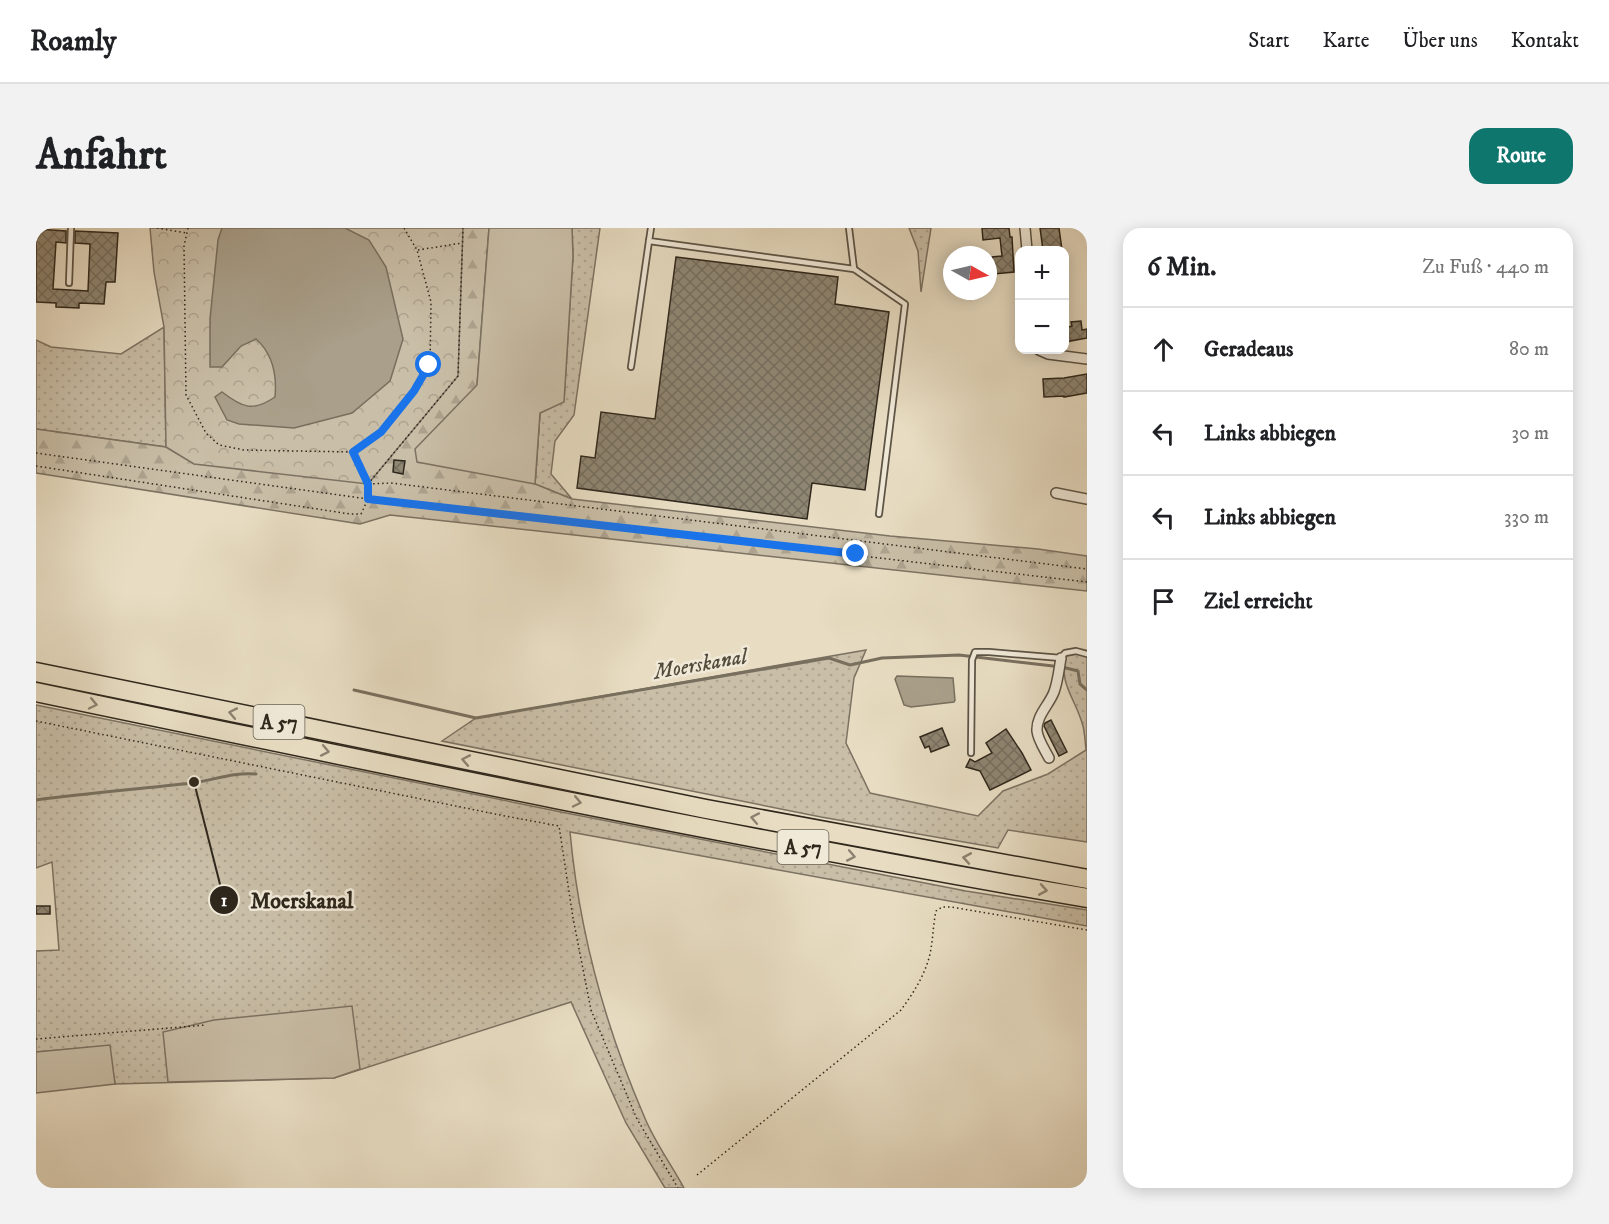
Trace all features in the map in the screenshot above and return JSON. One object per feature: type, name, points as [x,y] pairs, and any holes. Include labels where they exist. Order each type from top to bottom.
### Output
[{"type":"highway","name":"A 57","points":[[36,672],[706,809],[1087,879]]},
{"type":"highway","name":"A 57","points":[[36,692],[700,827],[1087,898]]},
{"type":"street","points":[[1024,228],[1026,246]]},
{"type":"street","points":[[1061,354],[1087,359]]},
{"type":"street","points":[[1056,493],[1087,499]]},
{"type":"street","points":[[1049,758],[1037,734],[1038,725],[1055,688],[1061,658]]},
{"type":"lane","points":[[69,283],[71,228]]},
{"type":"lane","points":[[632,367],[651,228]]},
{"type":"lane","points":[[849,228],[854,269]]},
{"type":"lane","points":[[649,241],[854,269],[905,304],[879,514]]},
{"type":"lane","points":[[972,753],[972,660],[975,652],[1061,658],[1065,652],[1076,651],[1087,654]]},
{"type":"path","points":[[157,228],[187,233]]},
{"type":"path","points":[[188,228],[184,246],[186,395],[206,433],[219,445],[244,450],[353,452],[381,432],[414,391],[429,365],[431,302],[417,250],[405,228]]},
{"type":"path","points":[[368,484],[458,376],[463,228]]},
{"type":"path","points":[[417,250],[462,243]]},
{"type":"path","points":[[36,466],[361,514],[368,499],[368,484],[353,452]]},
{"type":"path","points":[[36,453],[368,499],[1087,582]]},
{"type":"path","points":[[368,484],[391,483],[1087,569]]},
{"type":"path","points":[[36,721],[559,826],[573,918],[591,1010],[637,1119],[678,1188]]},
{"type":"path","points":[[697,1175],[901,1010],[919,984],[924,971],[930,954],[936,911],[951,907],[1087,930]]},
{"type":"path","points":[[36,1039],[206,1025]]},
{"type":"green space","points":[[150,228],[463,228],[458,376],[368,484],[194,464],[166,447],[164,327],[154,272]]},
{"type":"green space","points":[[463,228],[489,228],[477,385],[540,413],[535,484],[572,499],[1087,556],[1087,591],[390,515],[360,524],[36,473],[36,429],[166,447],[195,464]]},
{"type":"green space","points":[[489,228],[572,228],[573,256],[564,402],[540,413],[535,484],[417,462],[415,449],[477,385]]},
{"type":"green space","points":[[572,228],[600,228],[574,415],[555,441],[551,474],[572,499],[535,484],[540,413],[564,401],[573,256]]},
{"type":"green space","points":[[909,228],[931,228],[921,292],[918,251]]},
{"type":"green space","points":[[164,327],[166,447],[36,429],[36,340],[51,347],[121,354]]},
{"type":"green space","points":[[866,650],[854,678],[846,743],[870,793],[978,816],[1003,791],[1048,774],[1086,750],[1083,726],[1066,683],[1064,664],[1065,653],[1087,654],[1087,842],[1008,830],[998,848],[821,817],[442,741],[476,718]]},
{"type":"green space","points":[[36,705],[561,812],[966,891],[1087,910],[1087,926],[570,832],[587,941],[617,1047],[648,1125],[684,1188],[665,1188],[626,1123],[571,1002],[334,1078],[115,1084],[109,1046],[36,1052],[36,951],[59,950],[52,862],[36,868]]},
{"type":"green space","points":[[352,1006],[360,1069],[334,1078],[168,1082],[163,1032],[214,1020]]},
{"type":"green space","points":[[110,1045],[115,1084],[36,1093],[36,1052]]},
{"type":"shaded area","points":[[222,228],[345,228],[369,240],[386,267],[403,339],[390,381],[352,413],[294,428],[239,424],[227,420],[215,397],[222,392],[242,405],[260,405],[275,397],[275,381],[270,358],[256,339],[241,346],[222,367],[210,367],[210,319],[218,240]]},
{"type":"shaded area","points":[[897,676],[953,678],[955,700],[954,702],[911,707],[904,705],[895,679]]},
{"type":"building","points":[[982,228],[1009,228],[1010,237],[1012,237],[1014,272],[997,274],[997,256],[1002,256],[1000,238],[983,240]]},
{"type":"building","points":[[1040,228],[1059,228],[1061,246],[1042,246]]},
{"type":"building","points":[[36,229],[66,231],[66,243],[56,242],[53,289],[88,291],[90,244],[75,243],[75,231],[118,233],[115,282],[106,282],[104,304],[79,303],[79,308],[56,307],[56,303],[36,302]]},
{"type":"building","points":[[676,257],[838,277],[835,304],[889,312],[865,490],[812,483],[807,519],[577,488],[581,456],[595,458],[601,412],[655,419]]},
{"type":"building","points":[[1081,321],[1082,330],[1087,329],[1087,338],[1069,341],[1071,322]]},
{"type":"building","points":[[1087,374],[1087,393],[1064,397],[1044,397],[1043,379]]},
{"type":"building","points":[[394,460],[405,461],[403,474],[393,472]]},
{"type":"building","points":[[1051,720],[1067,752],[1059,756],[1044,726]]},
{"type":"building","points":[[942,728],[949,745],[931,752],[929,746],[925,748],[920,737]]},
{"type":"building","points":[[1006,729],[1031,770],[990,790],[980,771],[966,767],[970,759],[975,762],[992,753],[986,743]]},
{"type":"building","points":[[36,906],[50,906],[50,914],[36,914]]},
{"type":"waterway","name":"Moerskanal","points":[[354,690],[476,718],[829,658],[850,665],[882,658],[959,655],[1053,666]]},
{"type":"waterway","name":"Moerskanal","points":[[1062,667],[1078,671],[1080,684],[1087,690]]},
{"type":"waterway","name":"Moerskanal","points":[[36,800],[192,783],[239,774],[256,774]]},
{"type":"place","name":"Moerskanal","points":[[194,782]]},
{"type":"route","points":[[429,365],[414,391],[381,432],[353,452],[368,484],[368,499],[856,554]]}]
